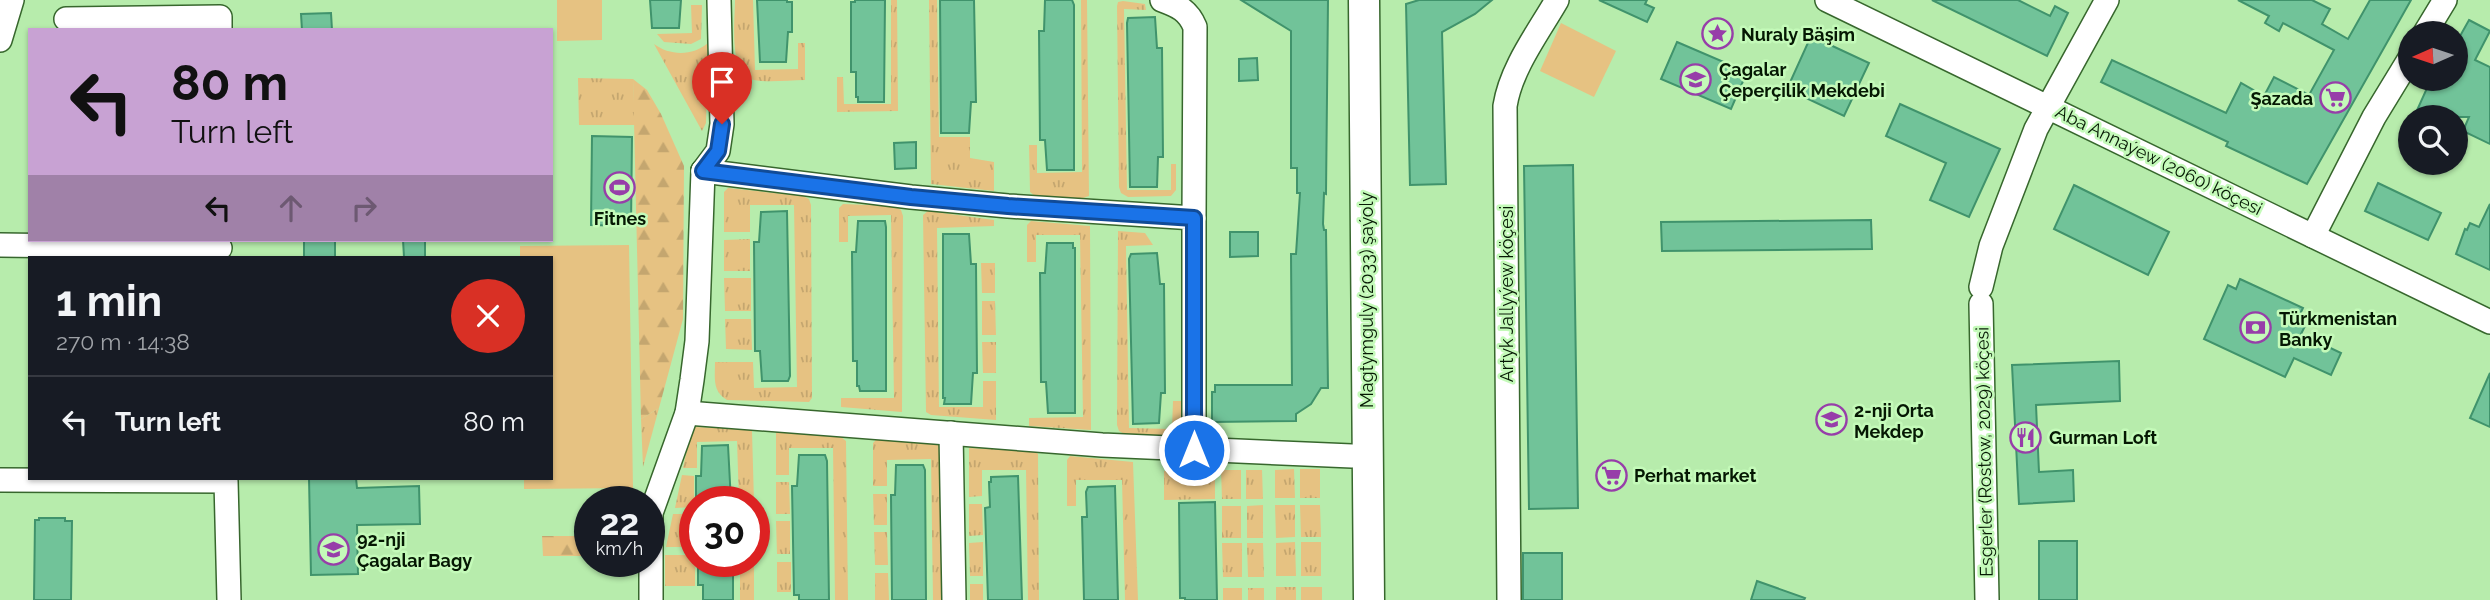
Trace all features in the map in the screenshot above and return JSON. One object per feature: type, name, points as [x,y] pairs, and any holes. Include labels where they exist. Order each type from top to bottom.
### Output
[{"type":"main road","name":"Magtymguly (2033) şaýoly","points":[[1348,0],[1352,600]]},
{"type":"main road","name":"Magtymguly (2033) şaýoly","points":[[1364,0],[1369,600]]},
{"type":"street","points":[[0,40],[12,0]]},
{"type":"street","points":[[651,600],[651,513],[687,414],[697,341],[703,171],[718,151],[722,124],[719,0]]},
{"type":"street","points":[[1162,0],[1183,8],[1195,27],[1194,450]]},
{"type":"street","name":"Artyk Jallyýew köçesi","points":[[1509,600],[1505,106],[1507,91],[1514,76],[1557,0]]},
{"type":"street","name":"Aba Annaýew (2060) köçesi","points":[[1827,0],[2490,322]]},
{"type":"street","name":"Esgerler (Rostow, 2029) köçesi","points":[[1987,600],[1981,295],[1991,246],[2036,129],[2107,0]]},
{"type":"street","points":[[2432,21],[2445,0]]},
{"type":"street","points":[[66,19],[130,24],[220,17],[220,28]]},
{"type":"street","points":[[2313,236],[2366,114],[2398,73]]},
{"type":"street","points":[[703,171],[947,201],[1194,218]]},
{"type":"street","points":[[0,245],[220,248]]},
{"type":"street","points":[[687,414],[1102,445],[1352,456]]},
{"type":"street","points":[[951,433],[954,600]]},
{"type":"street","points":[[0,480],[28,480]]},
{"type":"street","points":[[225,480],[229,600]]},
{"type":"green space","points":[[557,0],[602,0],[602,40],[557,41]]},
{"type":"green space","points":[[735,0],[753,0],[755,70],[798,69],[798,43],[805,43],[805,80],[766,81],[746,76],[740,69],[735,46]]},
{"type":"green space","points":[[891,0],[897,0],[898,111],[837,112],[837,77],[843,77],[844,104],[891,104]]},
{"type":"green space","points":[[929,0],[937,0],[939,137],[970,137],[970,158],[994,162],[994,191],[931,184]]},
{"type":"green space","points":[[1081,0],[1087,0],[1089,196],[1080,199],[1035,196],[1030,192],[1029,145],[1037,145],[1037,173],[1082,172]]},
{"type":"green space","points":[[1118,2],[1145,4],[1146,10],[1124,9],[1127,190],[1171,190],[1171,164],[1176,164],[1176,190],[1171,196],[1128,197],[1121,193],[1119,187],[1117,6]]},
{"type":"green space","points":[[691,5],[702,5],[701,39],[691,44],[664,42],[657,34],[692,33]]},
{"type":"green space","points":[[1561,23],[1616,51],[1594,97],[1540,71]]},
{"type":"green space","points":[[708,43],[706,123],[702,131],[654,44],[667,51],[681,53]]},
{"type":"green space","points":[[578,78],[633,79],[635,125],[579,125]]},
{"type":"green space","points":[[633,79],[647,90],[684,166],[683,319],[659,408],[641,419]]},
{"type":"green space","points":[[728,188],[803,196],[809,199],[812,398],[809,402],[727,400],[717,388],[715,362],[753,362],[754,388],[797,387],[794,205],[750,205],[750,232],[724,232],[724,192]]},
{"type":"green space","points":[[843,204],[895,206],[901,210],[903,216],[902,412],[841,407],[841,398],[894,398],[891,215],[848,216],[848,242],[839,242],[839,208]]},
{"type":"green space","points":[[928,211],[994,220],[994,226],[937,228],[939,407],[983,407],[983,381],[996,381],[996,420],[931,415],[926,412],[923,215]]},
{"type":"green space","points":[[1031,221],[1090,226],[1091,430],[1029,426],[1029,418],[1083,417],[1080,235],[1036,235],[1036,262],[1027,262],[1027,225]]},
{"type":"green space","points":[[1118,231],[1145,233],[1153,245],[1126,246],[1129,428],[1172,429],[1173,401],[1182,401],[1181,433],[1178,437],[1126,435],[1119,431],[1117,425]]},
{"type":"green space","points":[[750,239],[750,271],[724,271],[724,240]]},
{"type":"green space","points":[[629,245],[633,486],[524,489],[524,480],[553,480],[553,256],[520,256],[520,246]]},
{"type":"green space","points":[[981,263],[995,263],[995,293],[982,293]]},
{"type":"green space","points":[[724,278],[751,278],[751,311],[725,311]]},
{"type":"green space","points":[[982,301],[995,301],[996,335],[982,335]]},
{"type":"green space","points":[[725,319],[751,319],[752,350],[726,349]]},
{"type":"green space","points":[[982,342],[996,342],[996,373],[983,373]]},
{"type":"green space","points":[[659,408],[643,467],[641,419]]},
{"type":"green space","points":[[695,427],[752,431],[754,486],[738,486],[737,441],[697,442],[697,468],[683,468],[691,430]]},
{"type":"green space","points":[[776,432],[840,436],[846,441],[848,600],[835,600],[833,448],[789,448],[789,475],[776,475]]},
{"type":"green space","points":[[877,439],[940,444],[945,600],[933,600],[931,459],[887,460],[887,486],[873,486],[873,443]]},
{"type":"green space","points":[[969,448],[1035,451],[1038,454],[1039,600],[1028,600],[1026,470],[982,470],[982,496],[969,497]]},
{"type":"green space","points":[[1070,456],[1133,462],[1138,600],[1125,600],[1122,480],[1076,480],[1076,506],[1067,506],[1067,460]]},
{"type":"green space","points":[[1294,469],[1295,498],[1275,498],[1275,470]]},
{"type":"green space","points":[[1300,469],[1320,469],[1320,498],[1300,498]]},
{"type":"green space","points":[[1215,470],[1215,499],[1164,500],[1164,471]]},
{"type":"green space","points":[[1221,470],[1241,470],[1241,499],[1222,499]]},
{"type":"green space","points":[[1246,470],[1262,470],[1263,499],[1246,499]]},
{"type":"green space","points":[[682,475],[694,476],[694,486],[680,486]]},
{"type":"green space","points":[[776,482],[789,482],[790,514],[776,514]]},
{"type":"green space","points":[[679,489],[679,508],[675,508]]},
{"type":"green space","points":[[873,494],[887,494],[887,525],[874,525]]},
{"type":"green space","points":[[969,504],[982,504],[983,535],[969,536]]},
{"type":"green space","points":[[1263,505],[1263,538],[1247,538],[1247,506]]},
{"type":"green space","points":[[1275,505],[1295,505],[1295,537],[1276,538]]},
{"type":"green space","points":[[1300,505],[1320,505],[1321,537],[1301,537]]},
{"type":"green space","points":[[1222,506],[1241,506],[1241,538],[1222,538]]},
{"type":"green space","points":[[673,514],[679,514],[679,547],[666,547]]},
{"type":"green space","points":[[776,521],[790,521],[790,554],[777,554]]},
{"type":"green space","points":[[874,532],[887,532],[888,565],[875,565]]},
{"type":"green space","points":[[542,536],[574,536],[574,556],[543,556]]},
{"type":"green space","points":[[983,542],[983,576],[970,576],[969,543]]},
{"type":"green space","points":[[1295,542],[1296,576],[1276,576],[1276,543]]},
{"type":"green space","points":[[1301,542],[1321,542],[1321,576],[1301,576]]},
{"type":"green space","points":[[1222,543],[1242,543],[1242,577],[1223,577]]},
{"type":"green space","points":[[1247,543],[1263,543],[1264,577],[1248,577]]},
{"type":"green space","points":[[665,555],[679,555],[679,577],[695,577],[695,586],[665,586]]},
{"type":"green space","points":[[777,562],[791,562],[791,592],[777,592]]},
{"type":"green space","points":[[875,573],[888,573],[889,600],[875,600]]},
{"type":"green space","points":[[740,577],[754,577],[754,600],[740,600]]},
{"type":"green space","points":[[970,584],[983,584],[983,600],[970,600]]},
{"type":"green space","points":[[1276,587],[1296,587],[1296,600],[1276,600]]},
{"type":"green space","points":[[1301,587],[1322,587],[1322,600],[1301,600]]},
{"type":"green space","points":[[1223,588],[1242,588],[1242,600],[1223,600]]},
{"type":"green space","points":[[1248,588],[1264,588],[1264,600],[1248,600]]},
{"type":"building","points":[[650,0],[681,0],[679,28],[652,28]]},
{"type":"building","points":[[757,0],[792,2],[792,32],[788,32],[786,62],[760,62]]},
{"type":"building","points":[[885,0],[884,102],[858,102],[856,97],[856,72],[851,72],[851,2]]},
{"type":"building","points":[[940,0],[974,0],[976,102],[971,102],[969,133],[941,133]]},
{"type":"building","points":[[1045,0],[1072,0],[1074,5],[1074,170],[1047,170],[1045,140],[1040,140],[1039,31],[1044,31]]},
{"type":"building","points":[[1241,0],[1328,0],[1326,194],[1324,193],[1323,224],[1326,230],[1328,388],[1321,388],[1311,404],[1296,414],[1296,421],[1212,422],[1212,392],[1215,392],[1215,385],[1292,385],[1291,254],[1296,254],[1300,193],[1297,193],[1297,168],[1291,168],[1291,31]]},
{"type":"building","points":[[1419,0],[1492,0],[1475,14],[1442,32],[1446,184],[1410,185],[1406,4]]},
{"type":"building","points":[[1599,0],[1647,0],[1645,4],[1654,8],[1647,22]]},
{"type":"building","points":[[1932,0],[2018,0],[2050,16],[2055,6],[2068,13],[2047,56]]},
{"type":"building","points":[[2238,0],[2312,0],[2330,9],[2322,24],[2348,39],[2370,0],[2411,0],[2307,184],[2226,146],[2228,142],[2101,82],[2112,60],[2226,113],[2241,83],[2264,96],[2274,77],[2309,95],[2334,50],[2283,23],[2279,31],[2265,23],[2269,16]]},
{"type":"building","points":[[331,13],[332,28],[302,28],[301,14]]},
{"type":"building","points":[[1155,17],[1157,48],[1162,48],[1163,157],[1158,157],[1157,187],[1130,187],[1127,23],[1128,18]]},
{"type":"building","points":[[2468,22],[2490,31],[2475,60],[2490,67],[2490,144],[2468,133],[2468,105],[2419,105],[2426,91],[2468,91]]},
{"type":"building","points":[[1811,36],[1869,63],[1844,116],[1787,89]]},
{"type":"building","points":[[1677,42],[1747,72],[1731,109],[1661,79]]},
{"type":"building","points":[[1257,58],[1258,80],[1239,81],[1239,59]]},
{"type":"building","points":[[1900,104],[2000,149],[1969,217],[1930,200],[1946,163],[1886,136]]},
{"type":"building","points":[[592,136],[632,137],[631,226],[591,225]]},
{"type":"building","points":[[916,142],[916,168],[895,169],[894,143]]},
{"type":"building","points":[[1573,165],[1578,508],[1529,509],[1524,166]]},
{"type":"building","points":[[2378,183],[2441,213],[2428,240],[2365,211]]},
{"type":"building","points":[[2074,185],[2169,232],[2148,275],[2054,229]]},
{"type":"building","points":[[2490,204],[2490,270],[2456,254],[2465,229],[2467,230],[2470,223],[2479,227]]},
{"type":"building","points":[[787,211],[790,376],[788,381],[762,381],[760,351],[755,351],[754,242],[759,242],[761,212]]},
{"type":"building","points":[[1871,220],[1872,249],[1662,251],[1661,222]]},
{"type":"building","points":[[858,221],[885,221],[886,227],[886,391],[860,391],[857,386],[857,361],[853,361],[852,252],[856,252]]},
{"type":"building","points":[[1230,232],[1258,232],[1258,256],[1230,257]]},
{"type":"building","points":[[943,234],[969,234],[971,264],[976,264],[977,373],[973,373],[971,404],[944,404],[943,398]]},
{"type":"building","points":[[304,242],[335,242],[335,256],[304,256]]},
{"type":"building","points":[[403,242],[425,242],[425,256],[404,256]]},
{"type":"building","points":[[1047,243],[1073,243],[1075,248],[1075,413],[1048,413],[1046,382],[1041,382],[1040,273],[1045,273]]},
{"type":"building","points":[[1157,253],[1160,284],[1164,284],[1165,393],[1161,393],[1159,423],[1133,424],[1129,259],[1131,254]]},
{"type":"building","name":"Türkmenistan Banky","points":[[2240,279],[2303,308],[2298,318],[2307,322],[2301,334],[2341,353],[2331,375],[2294,358],[2285,377],[2204,339],[2228,285],[2236,289]]},
{"type":"building","name":"Gurman Loft","points":[[2119,361],[2120,401],[2036,405],[2039,472],[2073,470],[2074,501],[2019,504],[2012,365]]},
{"type":"building","points":[[2490,373],[2490,427],[2470,418]]},
{"type":"building","points":[[728,445],[730,486],[696,486],[696,476],[701,476],[702,446]]},
{"type":"building","points":[[799,455],[825,455],[827,461],[829,600],[799,600],[799,595],[794,595],[792,486],[797,486]]},
{"type":"building","points":[[896,465],[923,465],[925,470],[926,600],[892,600],[891,495],[895,495]]},
{"type":"building","points":[[1018,476],[1022,600],[988,600],[985,508],[990,507],[989,482],[991,477]]},
{"type":"building","name":"92-nji Çagalar Bagy","points":[[309,480],[356,480],[357,488],[419,486],[420,524],[357,525],[358,574],[311,575]]},
{"type":"building","points":[[1115,486],[1118,600],[1084,600],[1082,517],[1087,517],[1086,492],[1088,487]]},
{"type":"building","points":[[1215,502],[1217,600],[1185,600],[1180,598],[1179,503]]},
{"type":"building","points":[[65,518],[65,521],[72,521],[71,600],[34,600],[35,520]]},
{"type":"building","points":[[2039,541],[2077,541],[2077,600],[2039,600]]},
{"type":"building","points":[[1523,553],[1562,553],[1562,600],[1523,600]]},
{"type":"building","points":[[698,577],[733,577],[733,600],[703,600],[703,585],[698,585]]},
{"type":"building","points":[[1757,581],[1805,598],[1751,600]]},
{"type":"place","name":"Nuraly Bäşim","points":[[1718,34]]},
{"type":"place","name":"Çagalar Çeperçilik Mekdebi","points":[[1696,79]]},
{"type":"place","name":"Şazada","points":[[2336,98]]},
{"type":"place","name":"Fitnes","points":[[620,188]]},
{"type":"place","name":"Türkmenistan Banky","points":[[2256,328]]},
{"type":"place","name":"2-nji Orta Mekdep","points":[[1831,420]]},
{"type":"place","name":"Gurman Loft","points":[[2026,437]]},
{"type":"place","name":"Perhat market","points":[[1611,475]]},
{"type":"place","name":"92-nji Çagalar Bagy","points":[[334,549]]},
{"type":"route","points":[[722,124],[718,151],[703,171],[911,197],[1194,218],[1194,450]]}]
